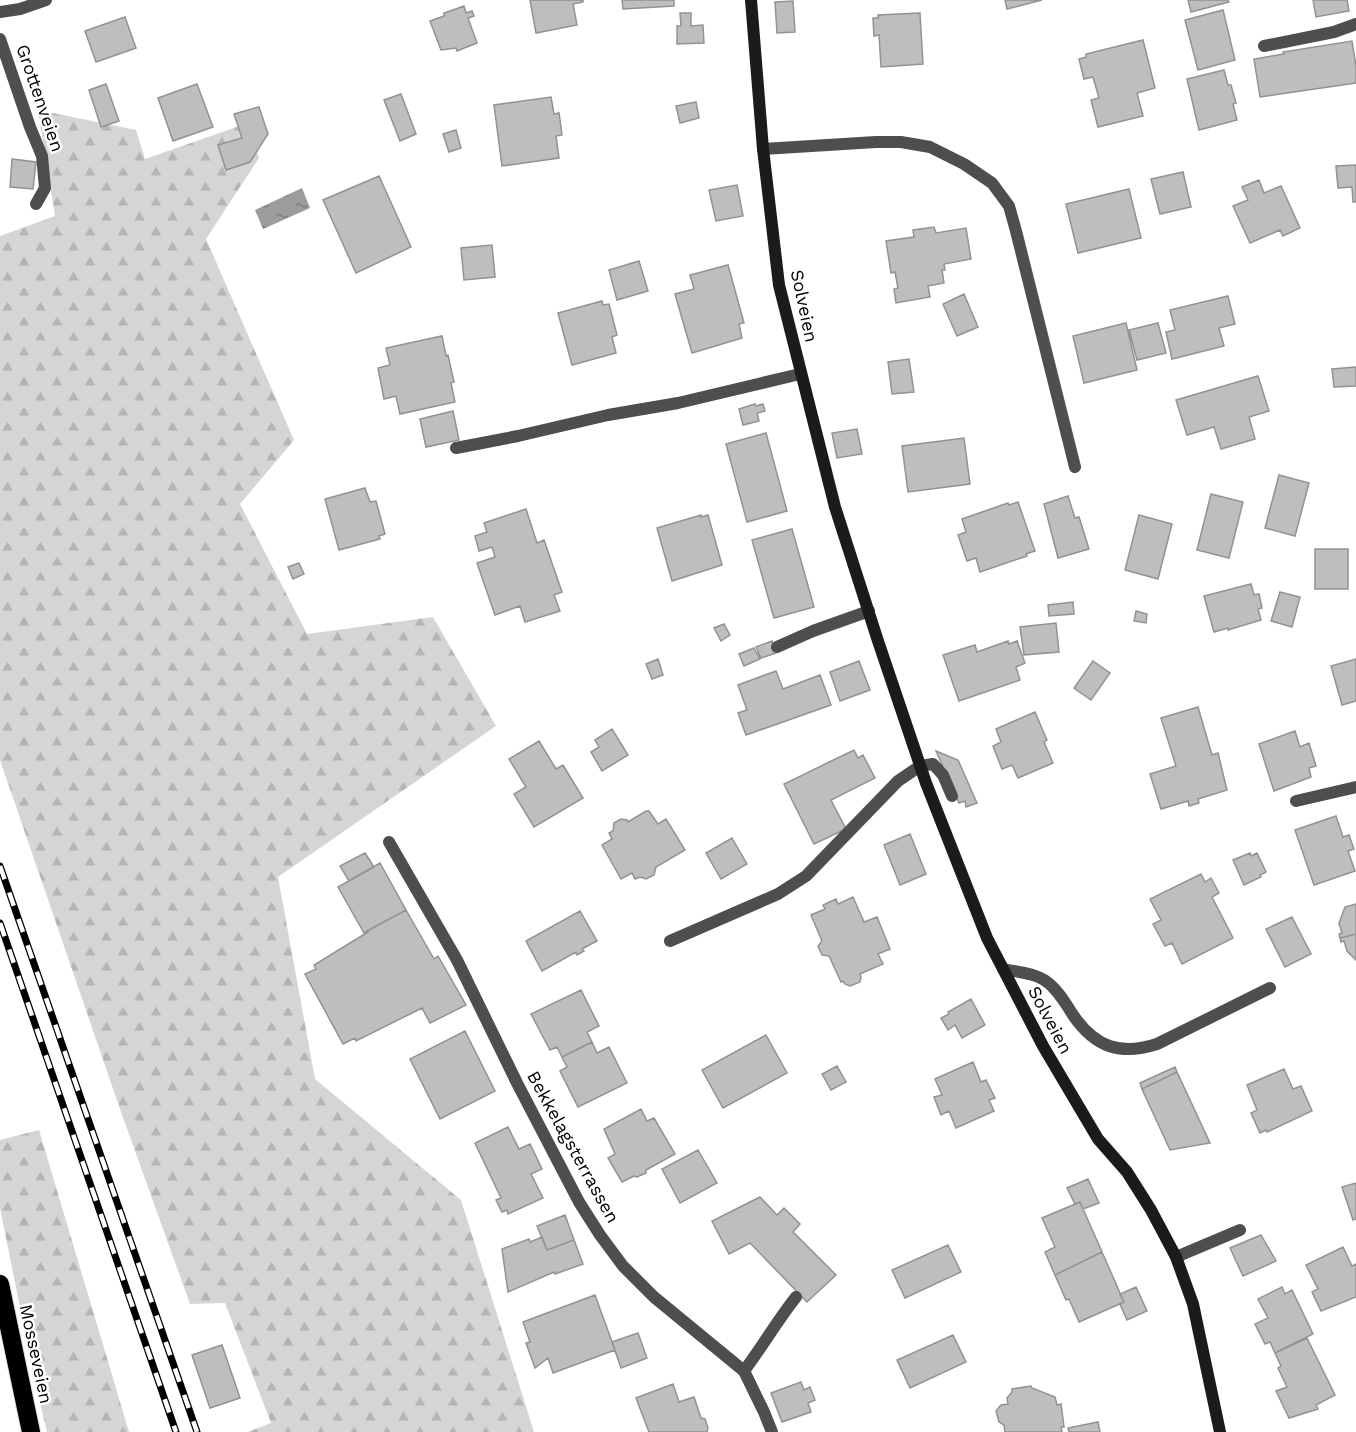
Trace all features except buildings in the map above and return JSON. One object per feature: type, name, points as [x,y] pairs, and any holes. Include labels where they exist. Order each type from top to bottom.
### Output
[{"type":"highway","name":"Mosseveien","points":[[0,1284],[31,1432]]},
{"type":"street","points":[[0,12],[20,9],[46,0]]},
{"type":"street","name":"Solveien","points":[[751,0],[762,149],[779,285],[835,507],[869,611],[920,766],[987,938],[1043,1046],[1098,1139],[1127,1172],[1151,1210],[1176,1257],[1193,1304],[1220,1432]]},
{"type":"street","points":[[1264,46],[1334,32],[1356,24]]},
{"type":"street","name":"Grottenveien","points":[[0,39],[42,156],[45,188],[36,204]]},
{"type":"street","points":[[762,149],[901,142],[930,147],[992,183],[1005,199],[1014,223],[1075,467]]},
{"type":"street","points":[[456,448],[608,415],[678,403],[800,374]]},
{"type":"street","points":[[777,647],[869,611]]},
{"type":"street","points":[[670,941],[778,894],[807,876],[898,781],[920,766],[933,764],[943,775],[952,796]]},
{"type":"street","points":[[1296,801],[1356,787]]},
{"type":"street","name":"Bekkelagsterrassen","points":[[389,842],[457,960],[522,1093],[579,1202],[600,1235],[623,1266],[654,1297],[744,1371],[772,1432]]},
{"type":"street","points":[[1003,969],[1036,976],[1046,981],[1089,1033],[1107,1045],[1126,1050],[1157,1044],[1270,988]]},
{"type":"street","points":[[1176,1257],[1240,1230]]},
{"type":"street","points":[[744,1371],[762,1347],[776,1322],[796,1297]]},
{"type":"green space","points":[[38,110],[136,130],[145,159],[248,123],[259,158],[206,239],[294,440],[240,504],[307,634],[433,617],[496,726],[278,877],[315,1079],[461,1200],[534,1432],[247,1432],[271,1423],[225,1303],[190,1304],[121,1112],[0,760],[0,236],[55,216]]},
{"type":"green space","points":[[39,1130],[129,1432],[47,1432],[0,1208],[0,1140]]},
{"type":"water","points":[[302,188],[310,208],[263,229],[255,210]]},
{"type":"railway","points":[[0,866],[197,1432]]},
{"type":"railway","points":[[0,923],[176,1432]]}]
